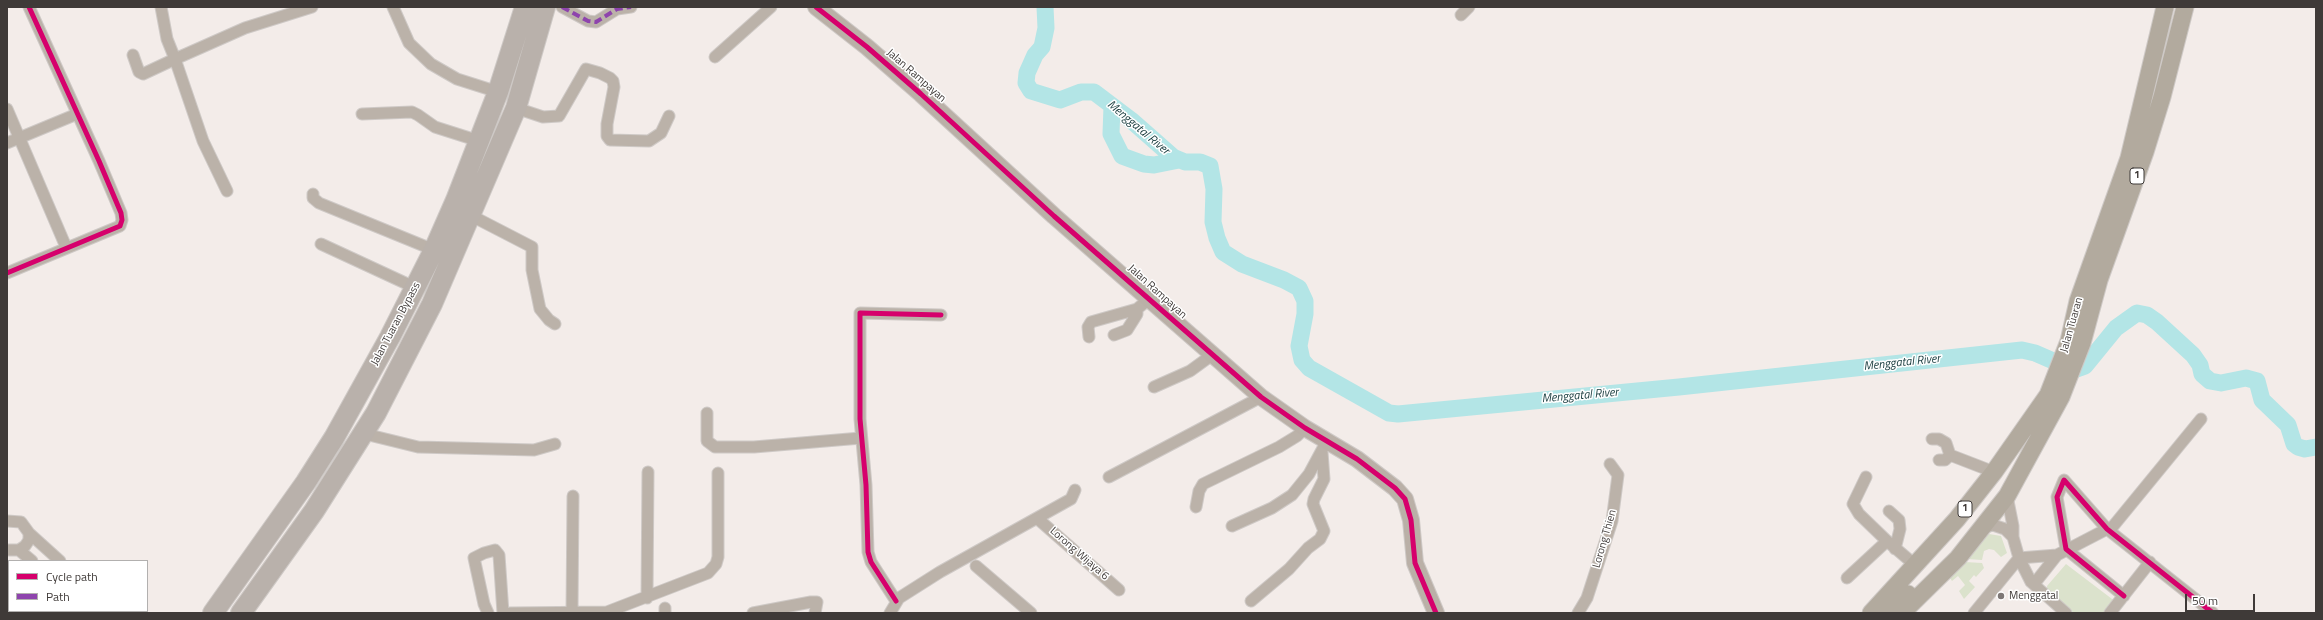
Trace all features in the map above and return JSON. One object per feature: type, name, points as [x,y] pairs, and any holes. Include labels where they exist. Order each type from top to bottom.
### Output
[{"type":"highway","name":"Jalan Tuaran Bypass","points":[[213,613],[254,558],[330,445],[416,288],[434,250],[479,141],[498,92],[525,7]]},
{"type":"highway","points":[[498,92],[506,84],[512,73],[532,7]]},
{"type":"highway","name":"Jalan Tuaran Bypass","points":[[241,613],[314,511],[361,433],[376,413],[432,304],[516,108],[545,7]]},
{"type":"main road","name":"Jalan Tuaran","points":[[2076,342],[2078,301],[2129,158],[2166,7]]},
{"type":"main road","name":"Jalan Tuaran","points":[[1902,613],[1953,563],[2007,496],[2055,396],[2145,152],[2162,97],[2184,7]]},
{"type":"main road","name":"Jalan Tuaran","points":[[1871,613],[1957,519],[2055,396]]},
{"type":"main road","points":[[1887,613],[1957,544],[1982,528]]},
{"type":"street","points":[[7,273],[66,247],[120,226],[122,220],[121,213],[29,7]]},
{"type":"street","points":[[161,7],[167,38],[202,141],[227,191]]},
{"type":"street","points":[[133,55],[139,72],[143,74],[245,28],[312,7]]},
{"type":"street","points":[[393,7],[409,42],[431,64],[457,79],[498,92]]},
{"type":"street","points":[[562,7],[588,21],[596,22],[617,9],[631,7]]},
{"type":"street","points":[[715,57],[771,7]]},
{"type":"street","name":"Jalan Rampayan","points":[[816,7],[868,47],[927,99],[1143,304],[1212,355],[1262,397],[1305,428],[1324,446],[1373,470],[1396,488],[1405,499],[1411,520],[1415,562],[1436,613]]},
{"type":"street","points":[[516,108],[543,118],[559,116],[586,69],[600,73],[613,81],[614,87],[607,124],[607,136],[610,140],[649,141],[661,133],[669,116]]},
{"type":"street","points":[[7,109],[66,247]]},
{"type":"street","points":[[362,114],[412,112],[418,114],[435,127],[479,141]]},
{"type":"street","points":[[7,143],[77,114]]},
{"type":"street","points":[[313,194],[313,198],[319,203],[434,250]]},
{"type":"street","points":[[470,215],[532,248],[532,270],[540,309],[549,320],[555,324]]},
{"type":"street","points":[[321,244],[416,288]]},
{"type":"street","points":[[1114,335],[1127,330],[1143,304]]},
{"type":"street","points":[[1089,337],[1088,327],[1091,322],[1143,304]]},
{"type":"street","points":[[896,601],[871,562],[868,552],[866,485],[861,438],[860,313],[941,315]]},
{"type":"street","points":[[1154,387],[1190,371],[1212,355]]},
{"type":"street","points":[[1109,477],[1262,397]]},
{"type":"street","points":[[707,413],[707,441],[715,447],[754,448],[861,438]]},
{"type":"street","points":[[1974,613],[2019,558],[2062,552],[2109,529],[2201,419]]},
{"type":"street","points":[[1196,507],[1199,491],[1203,484],[1279,447],[1297,436],[1305,428]]},
{"type":"street","points":[[361,433],[418,447],[534,450],[555,444]]},
{"type":"street","points":[[1932,439],[1939,439],[1946,443],[1949,447],[1950,455]]},
{"type":"street","points":[[1232,526],[1272,508],[1292,495],[1309,474],[1324,446]]},
{"type":"street","points":[[1251,601],[1289,569],[1308,548],[1320,539],[1324,531],[1313,504],[1324,479],[1324,446]]},
{"type":"street","points":[[1950,455],[1994,472]]},
{"type":"street","points":[[1939,460],[1945,460],[1950,455]]},
{"type":"street","name":"Lorong Thien","points":[[1578,613],[1587,598],[1612,521],[1618,475],[1610,464]]},
{"type":"street","points":[[647,598],[648,472]]},
{"type":"street","points":[[510,613],[607,612],[625,610],[647,598],[708,573],[716,564],[718,473]]},
{"type":"street","points":[[1866,477],[1853,504],[1859,514],[1891,545],[1915,565]]},
{"type":"street","points":[[2034,584],[2062,552],[2058,496],[2064,480],[2109,529],[2213,613]]},
{"type":"street","points":[[890,613],[896,601],[940,572],[1038,519],[1071,499],[1075,490]]},
{"type":"street","points":[[572,612],[573,496]]},
{"type":"street","points":[[2007,496],[2013,526],[2013,537],[2019,558],[2034,584],[2066,613]]},
{"type":"street","points":[[1847,578],[1891,545],[1900,529],[1899,520],[1889,511]]},
{"type":"street","points":[[9,518],[21,522],[29,533],[59,560]]},
{"type":"street","name":"Lorong Wijaya 6","points":[[1038,519],[1119,590]]},
{"type":"street","points":[[1982,528],[1993,525],[2006,529],[2013,537]]},
{"type":"street","points":[[19,550],[29,540],[29,533]]},
{"type":"street","points":[[7,550],[19,550],[31,560]]},
{"type":"street","points":[[488,613],[484,604],[474,558],[484,552],[495,550],[499,555],[503,613]]},
{"type":"street","points":[[2062,552],[2124,596]]},
{"type":"street","points":[[2110,613],[2150,562]]},
{"type":"street","points":[[976,566],[1031,613]]},
{"type":"street","points":[[248,613],[260,587]]},
{"type":"street","points":[[753,613],[817,602],[815,613]]},
{"type":"green space","points":[[1989,534],[2001,536],[2007,553],[2001,557],[1994,550],[1989,549],[1984,551],[1982,560],[1967,559]]},
{"type":"green space","points":[[1965,562],[1982,563],[1984,568],[1976,577],[1974,575],[1969,581],[1975,587],[1964,599],[1959,591],[1965,585],[1958,576],[1952,581],[1950,578]]},
{"type":"green space","points":[[2066,564],[2116,602],[2109,613],[2074,613],[2047,592],[2047,586]]},
{"type":"waterway","name":"Menggatal River","points":[[1045,7],[1046,28],[1042,47],[1035,55],[1027,73],[1026,83],[1031,91],[1060,100],[1081,92],[1094,92],[1131,120],[1173,157],[1185,162],[1200,162],[1210,166],[1214,189],[1213,222],[1217,238],[1223,252],[1242,264],[1284,280],[1299,288],[1305,301],[1305,314],[1299,346],[1302,360],[1309,368],[1389,413],[1398,414],[1679,387],[2022,350],[2035,353],[2074,370],[2085,366],[2116,328],[2137,313],[2147,315],[2157,322],[2193,355],[2200,365],[2202,374],[2210,381],[2221,383],[2246,378],[2257,381],[2262,400],[2288,425],[2294,444],[2305,449],[2316,447]]},
{"type":"waterway","points":[[1112,106],[1111,134],[1122,156],[1144,164],[1154,165],[1179,160]]},
{"type":"marked path","points":[[562,7],[588,21],[596,22],[617,9],[631,7]]},
{"type":"cycle path","points":[[7,273],[120,226],[122,220],[121,213],[99,161],[29,7]]},
{"type":"cycle path","points":[[816,7],[867,47],[921,94],[1054,216],[1261,397],[1305,428],[1357,459],[1395,488],[1405,499],[1411,520],[1415,563],[1436,613]]},
{"type":"cycle path","points":[[896,601],[871,562],[868,552],[866,485],[860,419],[860,313],[941,315]]},
{"type":"cycle path","points":[[2124,596],[2066,549],[2057,497],[2064,480],[2107,529],[2213,613]]},
{"type":"place","name":"Menggatal","points":[[2001,596]]}]
